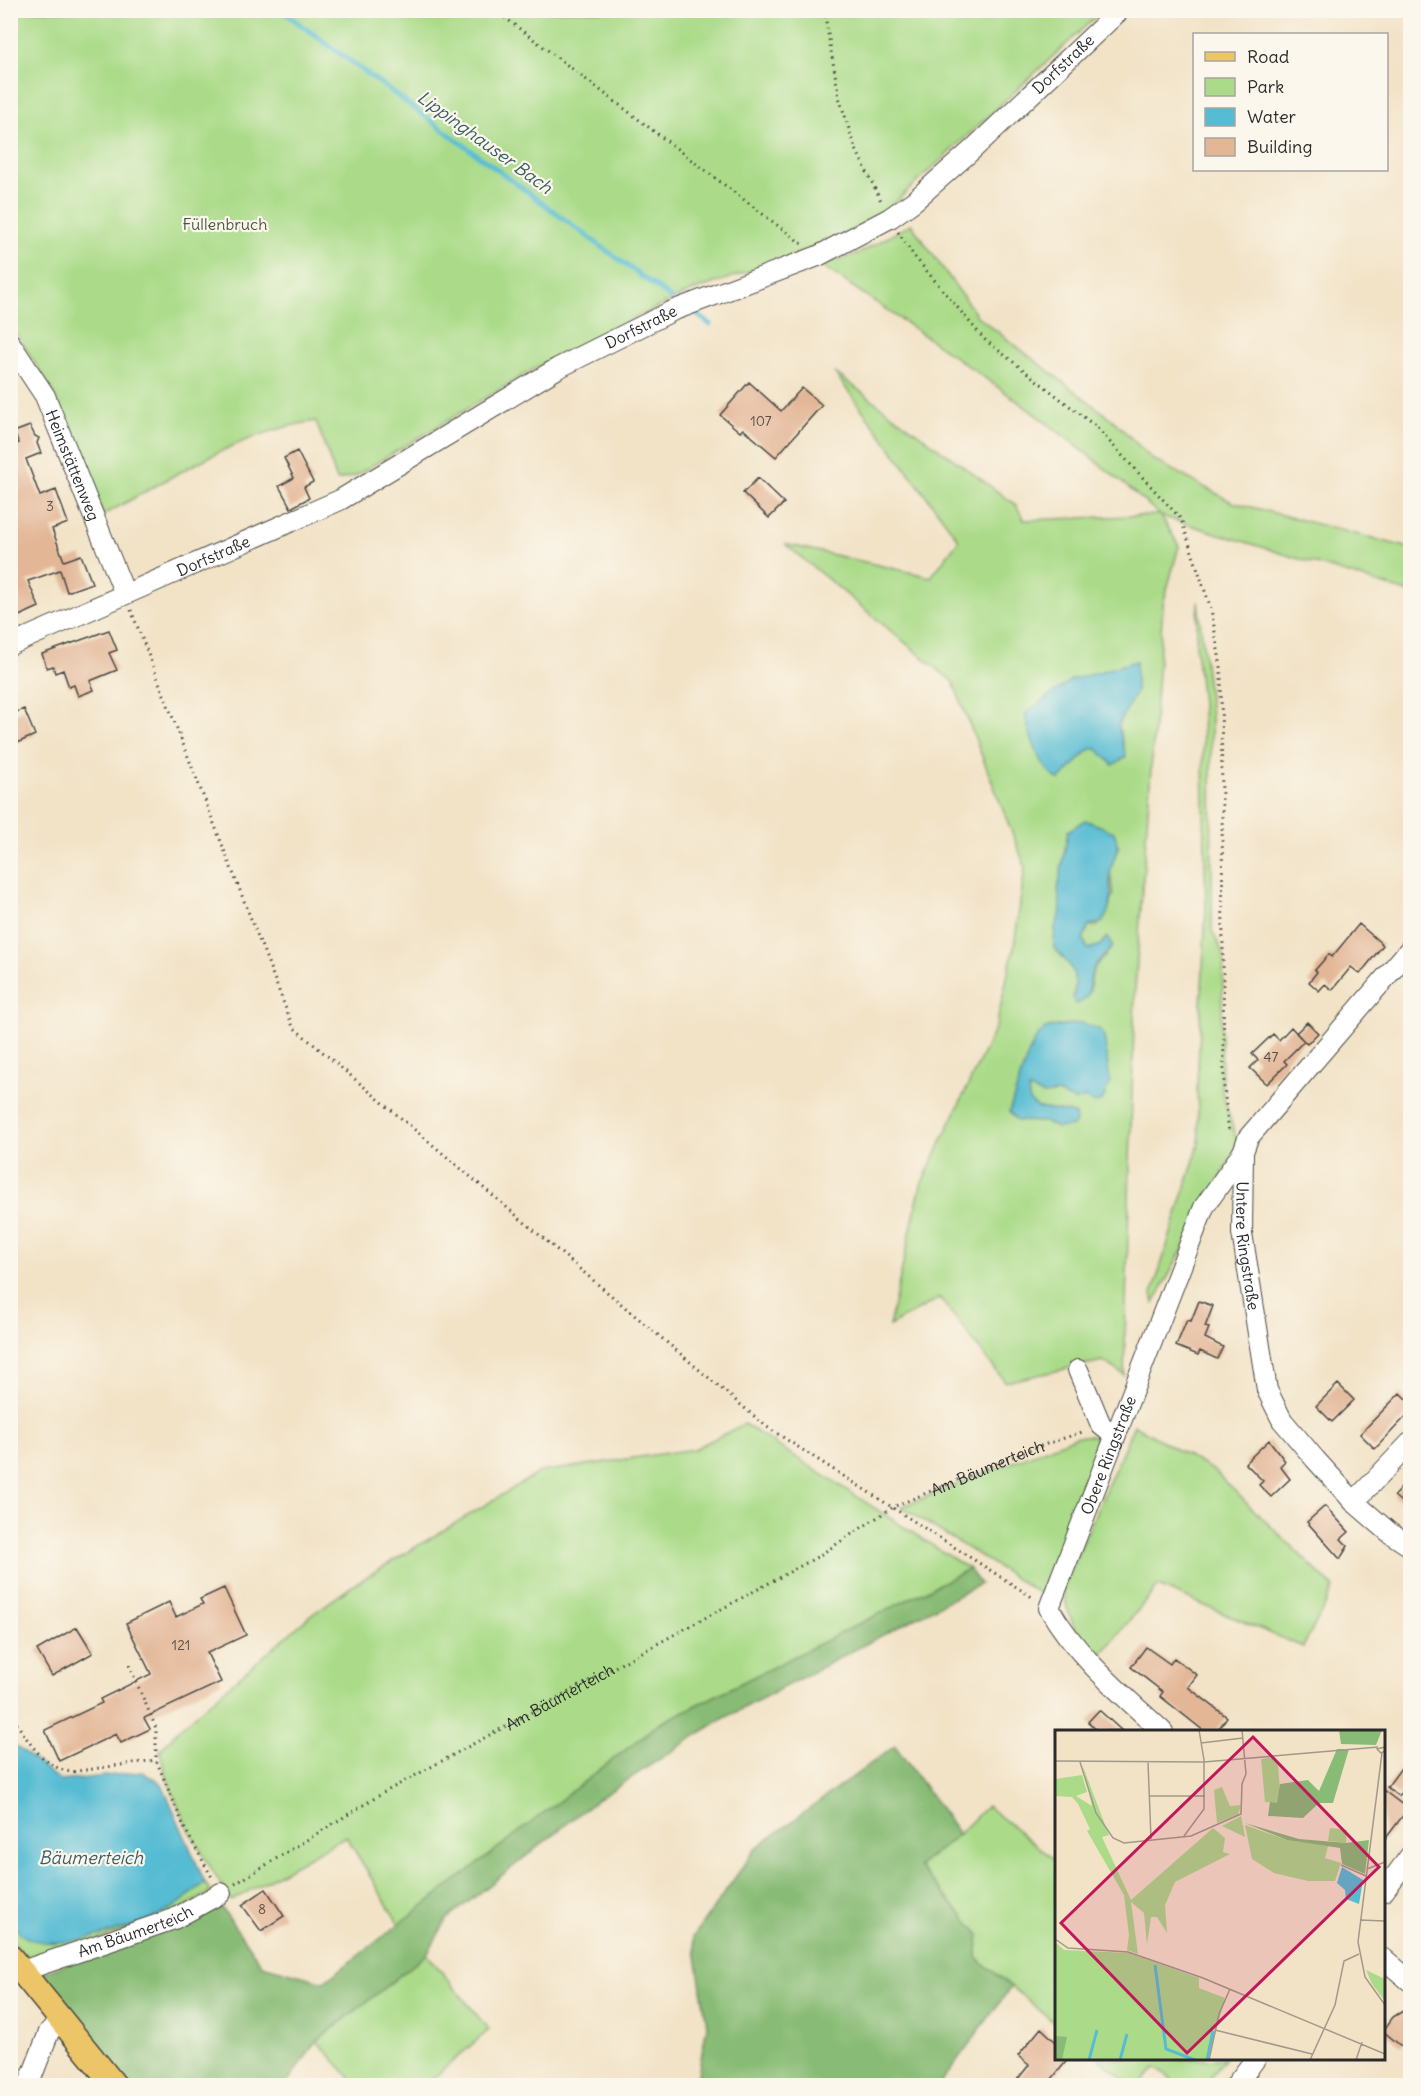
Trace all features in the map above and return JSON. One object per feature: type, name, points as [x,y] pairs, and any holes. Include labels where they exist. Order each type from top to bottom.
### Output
[{"type":"main road","points":[[16,1964],[115,2085]]},
{"type":"street","name":"Dorfstraße","points":[[10,645],[340,500],[558,368],[672,312],[818,256],[890,218],[914,201],[972,150],[1120,10]]},
{"type":"street","name":"Heimstättenweg","points":[[10,343],[45,396],[125,594]]},
{"type":"street","name":"Untere Ringstraße","points":[[1406,962],[1248,1138],[1243,1152],[1242,1233],[1267,1390],[1282,1420],[1354,1502],[1390,1533],[1410,1546]]},
{"type":"street","name":"Obere Ringstraße","points":[[1049,1608],[1108,1431],[1204,1207],[1243,1152]]},
{"type":"street","points":[[1078,1370],[1108,1431]]},
{"type":"street","points":[[1354,1502],[1410,1443]]},
{"type":"street","points":[[1049,1608],[1068,1635],[1115,1687],[1163,1730]]},
{"type":"street","points":[[1385,1888],[1410,1856]]},
{"type":"street","name":"Am Bäumerteich","points":[[16,1964],[174,1919],[220,1893]]},
{"type":"street","points":[[1385,1961],[1410,1981]]},
{"type":"street","points":[[28,2085],[49,2032],[61,2019]]},
{"type":"street","points":[[1235,2085],[1254,2060]]},
{"type":"path","points":[[495,10],[818,256]]},
{"type":"path","points":[[824,10],[839,97],[854,145],[890,218],[914,256],[984,339],[1095,426],[1181,519],[1211,609],[1221,667],[1224,1088],[1228,1128],[1234,1147],[1243,1152]]},
{"type":"path","points":[[125,594],[293,1027],[767,1427],[1049,1608]]},
{"type":"path","name":"Am Bäumerteich","points":[[220,1893],[383,1793],[817,1557],[893,1507],[1029,1450],[1108,1431]]},
{"type":"path","points":[[129,1665],[156,1728],[156,1760],[185,1829],[220,1893]]},
{"type":"path","points":[[10,1713],[34,1748],[57,1770],[71,1772],[156,1760]]},
{"type":"green space","name":"Füllenbruch","points":[[11,11],[1102,11],[877,219],[802,253],[689,292],[552,358],[355,476],[337,480],[316,421],[288,426],[233,446],[103,515],[53,391],[11,325]]},
{"type":"green space","points":[[911,224],[977,316],[1114,421],[1152,459],[1232,502],[1410,548],[1410,593],[1161,516],[1179,546],[1163,604],[1135,989],[1124,1375],[1103,1361],[1005,1382],[940,1298],[889,1326],[921,1185],[996,1026],[1014,947],[1025,866],[953,682],[785,544],[931,577],[959,540],[834,372],[1016,505],[1024,520],[1160,515],[1037,416],[952,354],[821,265],[860,253]],"holes":[[[1118,725],[1097,749],[1090,749],[1059,780],[1041,759],[1038,750]],[[1119,845],[1110,870],[1113,895],[1098,926],[1089,926],[1083,939],[1088,949],[1099,946],[1106,956],[1093,971],[1090,991],[1077,1004],[1073,998],[1075,982],[1072,970],[1054,948],[1055,928],[1061,912]],[[1082,1023],[1104,1036],[1105,1045],[1076,1101],[1058,1093],[1039,1092],[1033,1088],[1029,1089],[1028,1097],[1036,1107],[1075,1115],[1057,1128],[1045,1122],[1018,1121],[1009,1112],[1029,1056],[1068,1026]]]},
{"type":"green space","points":[[1198,601],[1211,716],[1212,931],[1224,955],[1221,1032],[1222,1091],[1238,1145],[1154,1303],[1152,1294],[1199,1144],[1197,1086],[1206,909],[1202,703],[1196,648]]},
{"type":"green space","points":[[744,1424],[969,1569],[659,1724],[400,1926],[346,1836],[231,1901],[189,1829],[165,1771],[160,1751],[180,1728],[310,1616],[358,1582],[540,1472],[694,1449]]},
{"type":"green space","points":[[1134,1425],[1214,1471],[1334,1588],[1303,1647],[1158,1586],[1100,1656],[1079,1633],[1068,1610],[1063,1588]]},
{"type":"green space","points":[[1078,1436],[1092,1436],[1099,1442],[1044,1596],[901,1507]]},
{"type":"green space","points":[[969,1569],[980,1584],[717,1722],[598,1799],[447,1919],[427,1954],[317,2041],[285,2085],[129,2085],[40,1974],[221,1907],[262,1965],[324,1982],[659,1724]]},
{"type":"green space","points":[[895,1746],[959,1834],[919,1866],[979,1934],[976,1957],[1011,1987],[939,2085],[696,2085],[707,2026],[693,1937],[756,1848]]},
{"type":"green space","points":[[987,1806],[1055,1860],[1055,2023],[976,1957],[919,1866],[959,1834]]},
{"type":"green space","points":[[205,1883],[211,1892],[168,1917],[37,1960],[19,1950],[13,1940],[10,1921],[22,1935],[40,1941],[166,1912]]},
{"type":"green space","points":[[427,1954],[489,2030],[425,2085],[357,2085],[317,2041]]},
{"type":"green space","points":[[1100,2060],[1224,2060],[1204,2086],[1178,2085],[1156,2068],[1140,2085],[1132,2085]]},
{"type":"water","points":[[1136,661],[1136,692],[1118,725],[1126,757],[1113,765],[1097,749],[1090,749],[1059,780],[1052,775],[1041,760],[1029,732],[1025,714],[1071,680]]},
{"type":"water","points":[[1085,820],[1114,832],[1117,850],[1111,868],[1111,898],[1107,913],[1103,922],[1089,926],[1083,939],[1088,949],[1099,946],[1107,937],[1113,946],[1093,968],[1088,995],[1082,1002],[1076,1004],[1073,998],[1074,975],[1065,959],[1054,948],[1055,928],[1061,912],[1058,889],[1068,831]]},
{"type":"water","points":[[1082,1023],[1101,1030],[1104,1036],[1110,1082],[1102,1101],[1095,1103],[1084,1098],[1076,1101],[1058,1093],[1044,1095],[1029,1089],[1029,1101],[1039,1108],[1071,1113],[1075,1115],[1076,1122],[1073,1126],[1057,1128],[1045,1122],[1018,1121],[1009,1112],[1023,1067],[1038,1035],[1053,1027]]},
{"type":"water","name":"Bäumerteich","points":[[10,1742],[61,1781],[142,1772],[162,1784],[205,1883],[170,1910],[114,1932],[72,1941],[53,1942],[36,1941],[22,1935],[11,1921]]},
{"type":"building","points":[[749,382],[781,411],[802,388],[822,405],[776,457],[743,429],[740,432],[720,415]]},
{"type":"building","points":[[30,426],[35,436],[39,438],[37,443],[41,453],[26,459],[40,496],[56,490],[68,523],[52,529],[64,561],[81,555],[92,583],[67,592],[60,570],[28,581],[39,607],[10,620],[10,447],[19,443],[14,432]]},
{"type":"building","points":[[297,451],[313,482],[304,487],[309,498],[291,508],[279,486],[294,478],[284,458]]},
{"type":"building","points":[[758,478],[784,503],[769,518],[743,493]]},
{"type":"building","points":[[109,630],[117,650],[109,653],[117,670],[90,681],[94,690],[78,696],[74,685],[69,687],[63,670],[55,673],[53,666],[47,668],[42,654]]},
{"type":"building","points":[[24,709],[35,735],[10,746],[10,715]]},
{"type":"building","points":[[1359,924],[1383,945],[1360,974],[1351,967],[1332,990],[1325,984],[1319,991],[1309,982],[1317,972],[1315,970],[1329,954],[1332,957]]},
{"type":"building","points":[[1307,1022],[1318,1033],[1307,1044],[1296,1033]]},
{"type":"building","points":[[1291,1027],[1304,1041],[1284,1061],[1287,1064],[1267,1084],[1250,1068],[1258,1060],[1252,1054],[1273,1034],[1279,1040]]},
{"type":"building","points":[[1199,1301],[1213,1306],[1205,1327],[1209,1328],[1205,1338],[1223,1347],[1217,1359],[1200,1351],[1198,1355],[1176,1346],[1187,1320],[1191,1321]]},
{"type":"building","points":[[1338,1384],[1354,1400],[1332,1422],[1316,1406]]},
{"type":"building","points":[[1400,1393],[1410,1403],[1410,1412],[1375,1449],[1360,1434]]},
{"type":"building","points":[[1269,1440],[1285,1461],[1280,1466],[1290,1479],[1271,1497],[1259,1485],[1263,1481],[1245,1463]]},
{"type":"building","points":[[1410,1477],[1410,1509],[1394,1496]]},
{"type":"building","points":[[1325,1506],[1349,1532],[1341,1539],[1348,1546],[1340,1559],[1307,1522]]},
{"type":"building","points":[[224,1588],[246,1635],[207,1653],[221,1682],[144,1718],[150,1729],[121,1743],[116,1734],[59,1761],[45,1730],[102,1703],[100,1699],[151,1674],[126,1623],[169,1602],[176,1617],[203,1604],[200,1599]]},
{"type":"building","points":[[77,1627],[93,1653],[52,1676],[37,1650]]},
{"type":"building","points":[[1146,1647],[1170,1664],[1174,1658],[1197,1675],[1188,1687],[1227,1717],[1218,1730],[1203,1730],[1160,1696],[1163,1692],[1131,1667]]},
{"type":"building","points":[[1099,1710],[1121,1730],[1097,1730],[1088,1722]]},
{"type":"building","points":[[1410,1756],[1410,1781],[1399,1796],[1387,1787]]},
{"type":"building","points":[[1385,1792],[1408,1809],[1385,1839]]},
{"type":"building","points":[[266,1889],[284,1916],[261,1931],[242,1905]]},
{"type":"building","points":[[1403,2011],[1410,2017],[1410,2034],[1401,2046],[1385,2033],[1385,2028],[1393,2017]]},
{"type":"building","points":[[1041,2028],[1055,2041],[1055,2060],[1067,2060],[1047,2085],[1013,2085],[1029,2065],[1018,2056]]},
{"type":"waterway","name":"Lippinghauser Bach","points":[[281,10],[671,298]]},
{"type":"waterway","name":"Lippinghauser Bach","points":[[696,314],[710,324]]}]
